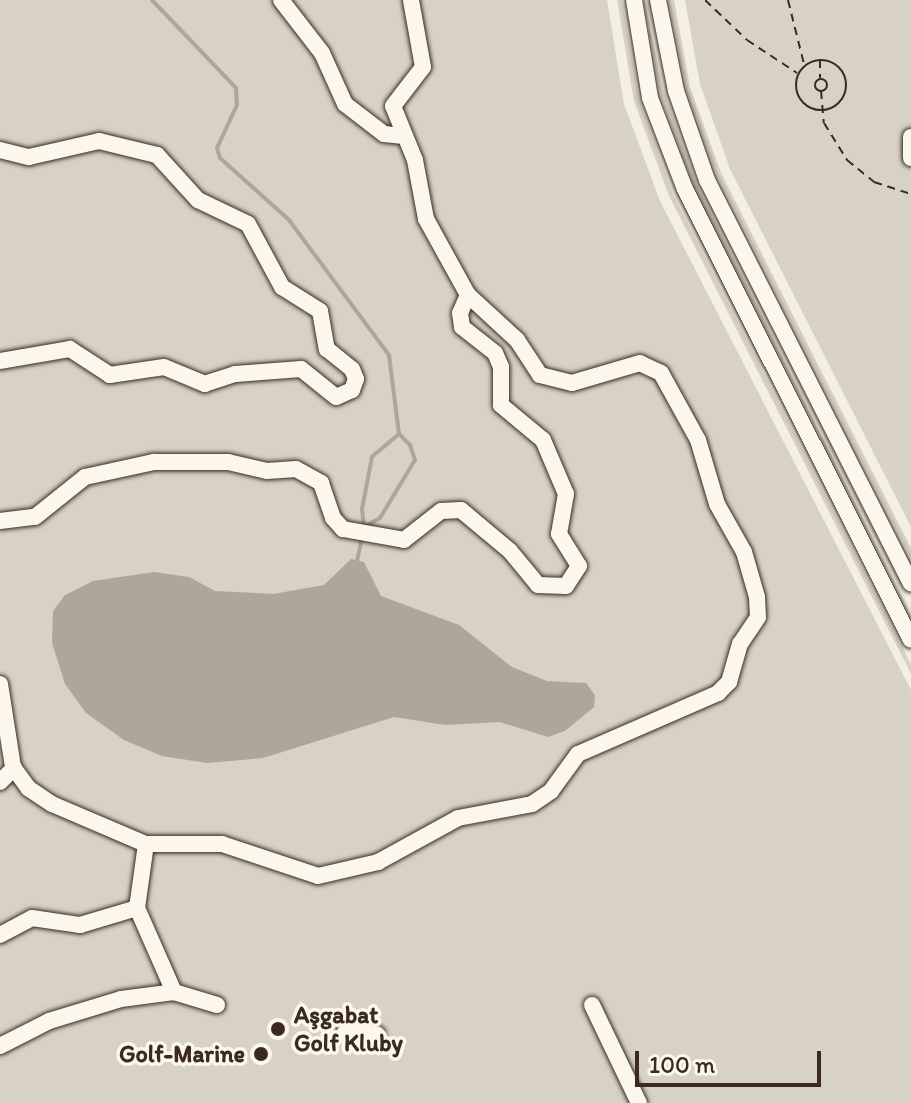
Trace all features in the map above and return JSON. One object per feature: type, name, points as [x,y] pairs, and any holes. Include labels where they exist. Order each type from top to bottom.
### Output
[{"type":"street","points":[[281,0],[322,53],[345,104],[384,134],[404,136]]},
{"type":"street","points":[[0,684],[14,768],[28,788],[61,809],[146,844],[216,843],[295,872],[346,873],[393,856],[458,818],[532,804],[551,791],[578,754],[718,693],[729,682],[740,644],[759,614],[755,586],[744,552],[717,504],[698,440],[661,373],[640,363],[583,382],[547,379],[517,340],[468,295],[426,219],[415,160],[404,136],[394,100],[423,63],[411,0]]},
{"type":"street","points":[[634,0],[650,98],[685,189],[911,640]]},
{"type":"street","points":[[658,0],[676,91],[707,180],[911,583]]},
{"type":"street","points":[[911,137],[911,158]]},
{"type":"street","points":[[0,150],[29,157],[99,141],[157,155],[198,200],[248,224],[282,287],[320,311],[327,349],[352,369],[356,383],[336,397],[301,369],[235,374],[205,384],[164,367],[117,376],[70,349],[0,361]]},
{"type":"street","points":[[0,521],[35,517],[71,486],[93,474],[164,461],[228,462],[313,475],[326,492],[336,524],[362,534],[404,540],[441,511],[457,509],[510,551],[541,587],[566,586],[579,572],[559,534],[568,499],[553,460],[539,436],[501,405],[499,360],[460,321],[468,295]]},
{"type":"street","points":[[0,782],[14,768]]},
{"type":"street","points":[[146,844],[137,908],[174,992]]},
{"type":"street","points":[[0,935],[32,918],[80,925],[137,908]]},
{"type":"street","points":[[0,1046],[49,1021],[108,1002],[174,992],[217,1005]]},
{"type":"street","points":[[592,1005],[639,1103]]},
{"type":"street","points":[[345,1032],[377,1034]]},
{"type":"path","points":[[705,0],[747,40],[798,73]]},
{"type":"path","points":[[788,0],[804,65]]},
{"type":"path","points":[[820,59],[820,79],[815,85],[821,91],[822,110],[835,145],[854,167],[881,185],[911,194]]},
{"type":"path","points":[[820,59],[838,66],[847,83],[840,102],[822,110],[799,99],[798,73],[804,65],[820,59]]},
{"type":"path","points":[[820,79],[827,84],[821,91]]},
{"type":"shaded area","points":[[0,0],[607,0],[624,104],[660,201],[911,690],[911,1103],[0,1103]]},
{"type":"shaded area","points":[[617,0],[622,0],[639,100],[673,194],[911,664],[911,674],[669,196],[634,101]]},
{"type":"shaded area","points":[[644,0],[664,92],[697,184],[911,616],[694,186],[660,93]]},
{"type":"shaded area","points":[[669,0],[674,0],[690,87],[721,173],[911,548],[911,558],[717,175],[686,88]]},
{"type":"shaded area","points":[[685,0],[911,0],[911,527],[730,169],[700,84]]},
{"type":"shaded area","points":[[351,559],[364,562],[381,596],[459,625],[512,667],[547,681],[586,683],[595,695],[594,707],[565,731],[548,737],[500,722],[445,725],[394,717],[263,758],[207,763],[162,756],[124,740],[86,713],[65,684],[52,643],[53,611],[65,595],[93,581],[154,572],[189,577],[215,591],[273,594],[324,585]]},
{"type":"waterway","points":[[152,0],[236,88],[237,105],[217,148],[220,158],[289,220],[389,355],[399,434],[372,457],[362,509],[364,529]]},
{"type":"waterway","points":[[366,526],[380,518],[415,460],[410,445],[399,434]]},
{"type":"waterway","points":[[357,561],[362,538]]},
{"type":"place","name":"Aşgabat Golf Kluby","points":[[278,1029]]},
{"type":"place","name":"Golf-Marine","points":[[261,1054]]}]
